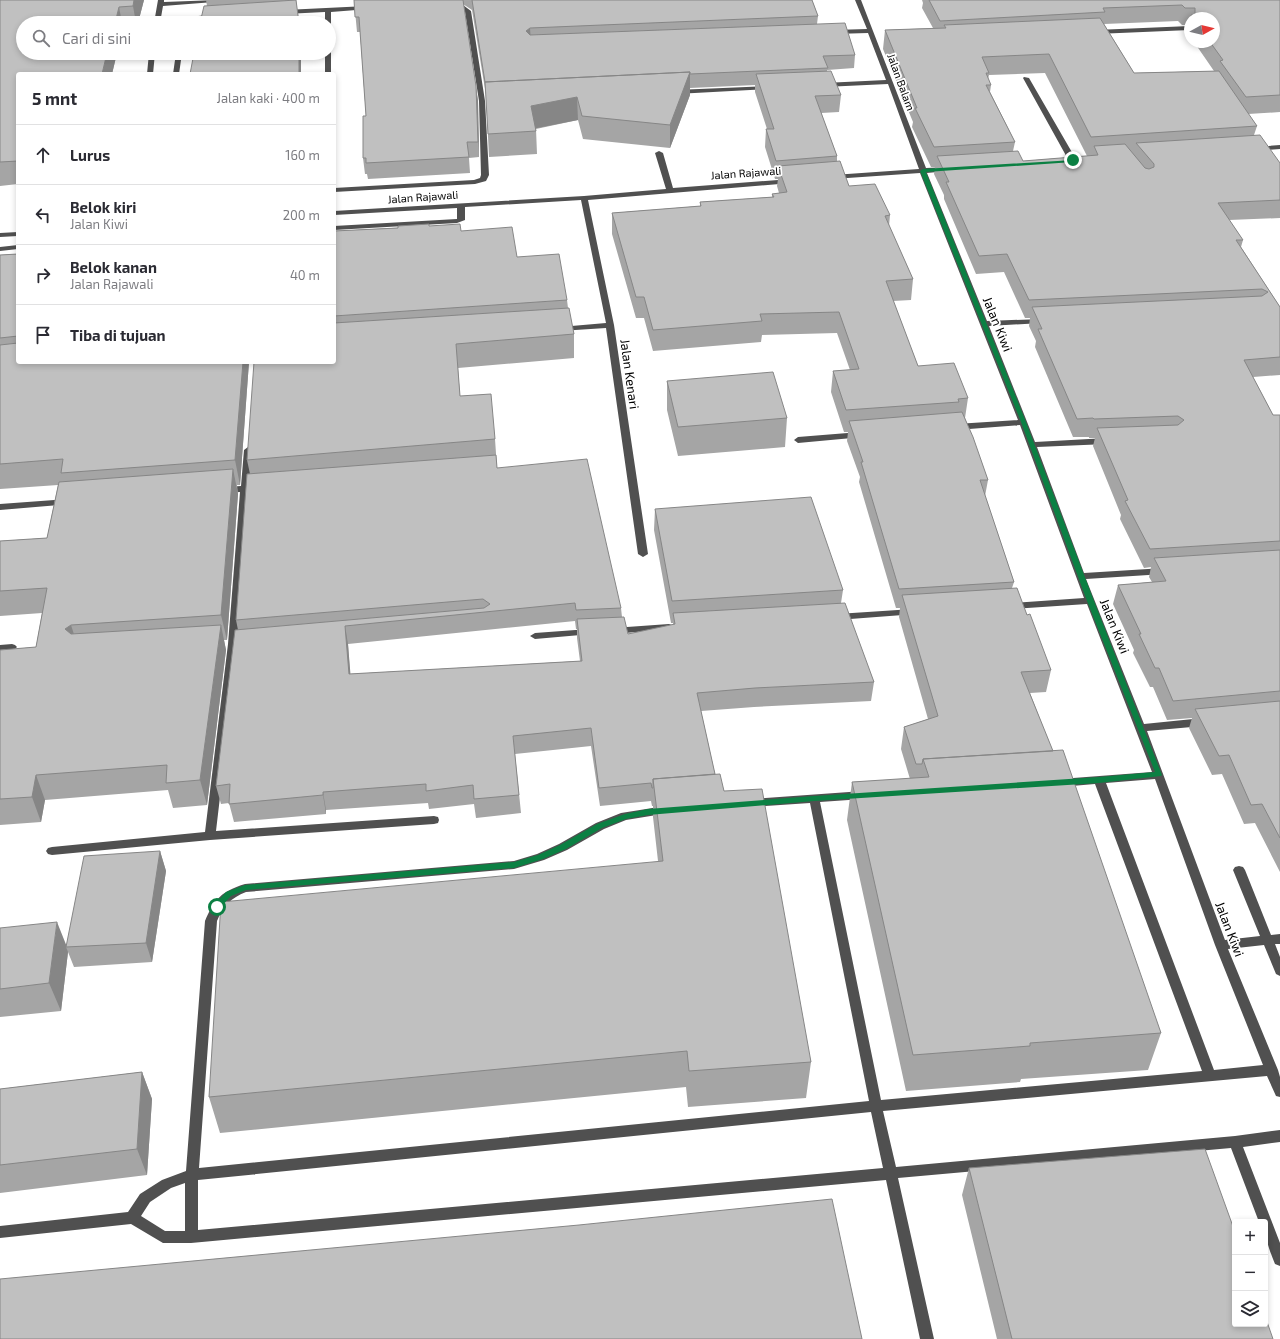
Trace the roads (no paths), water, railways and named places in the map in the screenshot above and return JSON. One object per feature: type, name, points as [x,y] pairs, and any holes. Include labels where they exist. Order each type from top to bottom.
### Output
[{"type":"street","points":[[158,16],[161,2],[214,0]]},
{"type":"street","name":"Jalan Balam","points":[[858,0],[923,171]]},
{"type":"street","points":[[336,190],[480,180],[485,175],[482,101],[468,10],[461,6],[442,6]]},
{"type":"street","points":[[282,12],[374,8]]},
{"type":"street","points":[[328,9],[328,16]]},
{"type":"street","points":[[1088,33],[1184,28]]},
{"type":"street","points":[[823,33],[870,31]]},
{"type":"street","points":[[876,44],[884,43]]},
{"type":"street","points":[[150,72],[151,60]]},
{"type":"street","points":[[176,72],[177,60]]},
{"type":"street","points":[[328,60],[328,72]]},
{"type":"street","points":[[1026,78],[1073,161]]},
{"type":"street","points":[[818,85],[890,82]]},
{"type":"street","points":[[668,93],[778,87]]},
{"type":"street","points":[[482,101],[490,100]]},
{"type":"street","points":[[1249,149],[1280,147]]},
{"type":"street","points":[[659,153],[670,190]]},
{"type":"street","points":[[828,178],[954,169]]},
{"type":"street","name":"Jalan Kiwi","points":[[923,171],[1023,422],[1082,576],[1090,601],[1142,728],[1221,945],[1280,1092]]},
{"type":"street","name":"Jalan Rajawali","points":[[336,213],[584,198],[796,180]]},
{"type":"street","name":"Jalan Kenari","points":[[584,198],[610,325],[643,554]]},
{"type":"street","points":[[336,228],[457,221],[461,220],[462,218],[461,205]]},
{"type":"street","points":[[0,235],[16,234]]},
{"type":"street","points":[[0,248],[16,247]]},
{"type":"street","points":[[984,324],[1054,321]]},
{"type":"street","points":[[554,329],[610,325]]},
{"type":"street","points":[[946,428],[1023,422]]},
{"type":"street","points":[[798,440],[868,435]]},
{"type":"street","points":[[210,836],[233,644],[249,441]]},
{"type":"street","points":[[1031,444],[1118,441]]},
{"type":"street","points":[[214,491],[269,487]]},
{"type":"street","points":[[0,506],[79,501]]},
{"type":"street","points":[[1082,576],[1177,570]]},
{"type":"street","points":[[1003,606],[1090,601]]},
{"type":"street","points":[[829,617],[924,611]]},
{"type":"street","points":[[535,636],[678,627]]},
{"type":"street","points":[[0,648],[12,647]]},
{"type":"street","points":[[1142,728],[1211,721]]},
{"type":"street","points":[[1052,783],[1159,775]]},
{"type":"street","points":[[1099,780],[1210,1076]]},
{"type":"street","points":[[743,804],[877,794]]},
{"type":"street","points":[[814,798],[876,1106],[927,1339]]},
{"type":"street","points":[[191,1237],[192,1175],[211,921],[217,907],[229,894],[245,888],[514,865],[540,857],[563,847],[600,826],[625,816],[679,809]]},
{"type":"street","points":[[52,850],[210,836],[434,820]]},
{"type":"street","points":[[1239,870],[1280,971]]},
{"type":"street","points":[[1221,945],[1280,939]]},
{"type":"street","points":[[132,1218],[146,1198],[167,1184],[192,1175],[876,1106],[1272,1070]]},
{"type":"street","points":[[0,1232],[132,1218],[163,1237],[191,1237],[1235,1142],[1280,1136]]},
{"type":"street","points":[[1235,1142],[1280,1260]]}]
